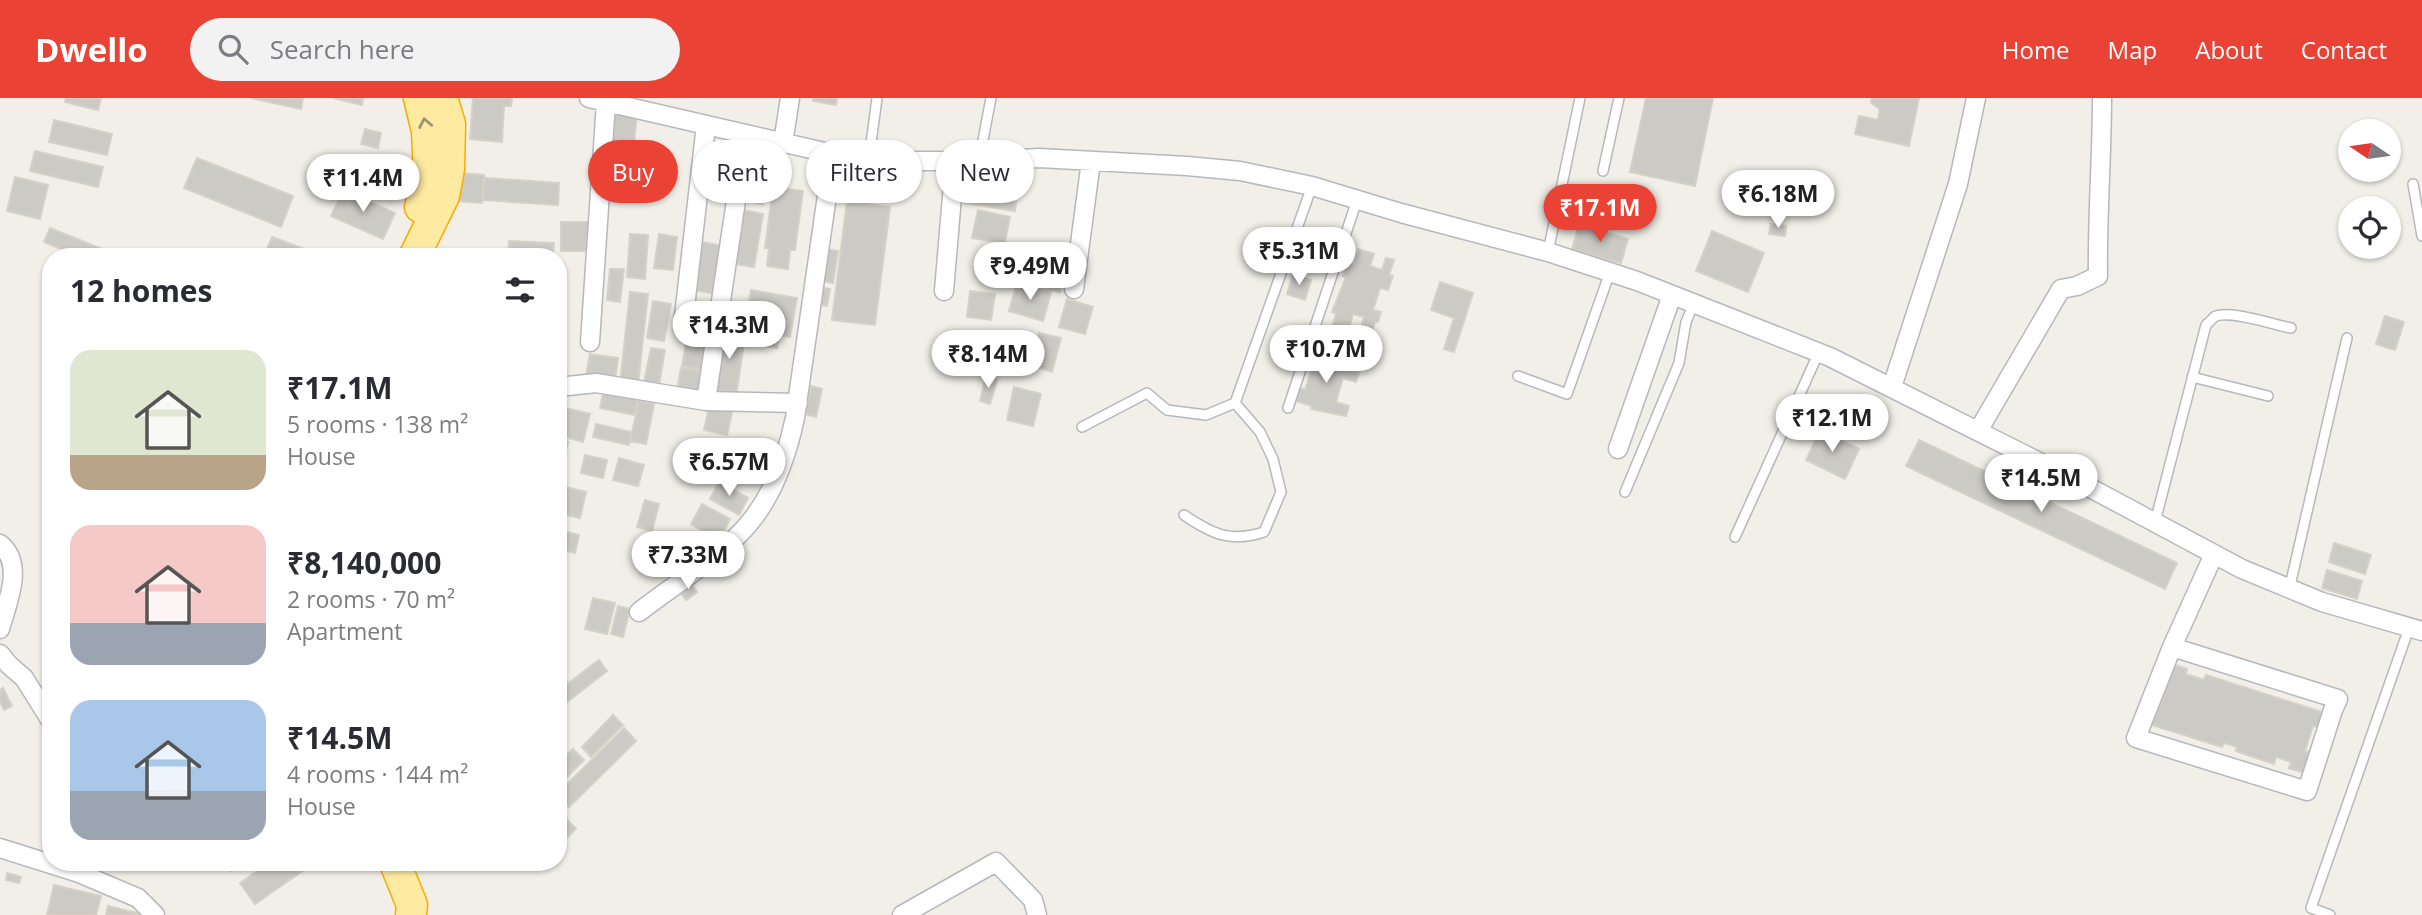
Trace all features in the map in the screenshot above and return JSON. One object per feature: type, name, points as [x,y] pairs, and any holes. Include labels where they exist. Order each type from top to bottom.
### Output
[{"type":"highway","points":[[400,248],[416,220],[429,176],[427,131],[419,98]]},
{"type":"highway","points":[[418,248],[444,196],[449,169],[450,124],[442,98]]},
{"type":"street","points":[[783,140],[790,98]]},
{"type":"street","points":[[1892,387],[1958,184],[1976,98]]},
{"type":"street","points":[[1978,431],[2061,289],[2077,286],[2098,276],[2102,98]]},
{"type":"street","points":[[590,342],[598,100],[771,140]]},
{"type":"street","points":[[684,316],[706,125]]},
{"type":"street","points":[[706,401],[746,134]]},
{"type":"street","points":[[1034,158],[1240,171],[1312,186],[1610,272],[1819,352],[2289,590],[2354,613],[2415,629]]},
{"type":"street","points":[[1074,289],[1091,160]]},
{"type":"street","points":[[639,612],[735,538],[750,523],[772,489],[789,445],[797,403],[826,203]]},
{"type":"street","points":[[944,291],[951,203]]},
{"type":"street","points":[[1618,449],[1672,295]]},
{"type":"street","points":[[567,386],[596,383],[706,401],[797,403]]},
{"type":"street","points":[[0,544],[12,558],[13,568],[12,584],[0,629]]},
{"type":"street","points":[[2172,646],[2338,699],[2307,791],[2136,737],[2172,646],[2214,554]]},
{"type":"street","points":[[0,654],[24,678],[42,707]]},
{"type":"street","points":[[0,848],[42,855]]},
{"type":"street","points":[[902,915],[996,862],[1033,900],[1037,915]]},
{"type":"street","points":[[75,871],[138,898],[155,915]]},
{"type":"lane","points":[[871,140],[877,98]]},
{"type":"lane","points":[[983,140],[991,98]]},
{"type":"lane","points":[[1548,252],[1580,98]]},
{"type":"lane","points":[[1603,171],[1619,98]]},
{"type":"lane","points":[[2413,184],[2422,236]]},
{"type":"lane","points":[[1082,427],[1147,393],[1167,410],[1206,415],[1235,403],[1312,186]]},
{"type":"lane","points":[[1288,408],[1357,200]]},
{"type":"lane","points":[[1518,376],[1567,394],[1610,272]]},
{"type":"lane","points":[[1625,492],[1679,363],[1686,322],[1694,303]]},
{"type":"lane","points":[[2155,522],[2206,325],[2214,317],[2233,316],[2291,328]]},
{"type":"lane","points":[[2289,590],[2347,338]]},
{"type":"lane","points":[[1735,537],[1819,352]]},
{"type":"lane","points":[[2192,377],[2268,396]]},
{"type":"lane","points":[[1184,515],[1210,533],[1244,539],[1264,532],[1281,492],[1273,460],[1260,432],[1235,403]]},
{"type":"lane","points":[[2330,915],[2311,908],[2415,629]]},
{"type":"building","points":[[66,98],[101,98],[98,110],[65,102]]},
{"type":"building","points":[[251,98],[303,98],[301,109]]},
{"type":"building","points":[[333,98],[363,98],[362,105]]},
{"type":"building","points":[[473,98],[512,98],[511,106],[504,106],[502,142],[470,139]]},
{"type":"building","points":[[813,98],[837,98],[836,105],[813,101]]},
{"type":"building","points":[[1646,98],[1713,98],[1695,186],[1630,172]]},
{"type":"building","points":[[1872,98],[1919,98],[1909,146],[1855,134],[1859,116],[1878,120],[1880,109],[1871,103]]},
{"type":"building","points":[[615,113],[637,115],[634,140],[613,140]]},
{"type":"building","points":[[54,120],[112,134],[107,155],[49,142]]},
{"type":"building","points":[[365,129],[381,133],[378,148],[361,144]]},
{"type":"building","points":[[35,151],[103,167],[98,187],[30,171]]},
{"type":"building","points":[[197,158],[293,196],[281,227],[184,188]]},
{"type":"building","points":[[458,173],[484,175],[482,203],[456,201]]},
{"type":"building","points":[[15,177],[48,185],[40,219],[7,211]]},
{"type":"building","points":[[485,178],[559,183],[558,205],[483,200]]},
{"type":"building","points":[[343,190],[395,213],[383,239],[331,216]]},
{"type":"building","points":[[792,190],[803,191],[795,250],[790,250],[788,269],[767,266],[769,248],[765,248],[771,203],[792,203]]},
{"type":"building","points":[[847,203],[890,207],[875,325],[832,320]]},
{"type":"building","points":[[965,203],[1016,203],[1015,211]]},
{"type":"building","points":[[739,209],[763,214],[754,267],[730,263]]},
{"type":"building","points":[[978,210],[1010,217],[999,271],[990,269],[996,242],[972,238]]},
{"type":"building","points":[[561,222],[590,222],[590,251],[567,251],[567,248],[561,248]]},
{"type":"building","points":[[1771,224],[1786,226],[1785,236],[1769,234]]},
{"type":"building","points":[[1579,225],[1628,239],[1621,263],[1572,249]]},
{"type":"building","points":[[50,228],[100,248],[58,248],[44,242]]},
{"type":"building","points":[[1712,231],[1764,253],[1748,292],[1696,271]]},
{"type":"building","points":[[630,234],[648,235],[645,279],[627,277]]},
{"type":"building","points":[[659,234],[677,237],[673,270],[654,268]]},
{"type":"building","points":[[272,237],[302,248],[268,248]]},
{"type":"building","points":[[509,241],[554,243],[554,248],[508,248]]},
{"type":"building","points":[[702,242],[723,246],[715,294],[694,290]]},
{"type":"building","points":[[826,249],[838,251],[833,283],[821,281]]},
{"type":"building","points":[[1358,249],[1374,254],[1370,266],[1382,270],[1386,258],[1394,260],[1389,275],[1393,276],[1388,290],[1380,288],[1373,310],[1381,312],[1368,346],[1356,342],[1364,317],[1353,314],[1346,339],[1330,334],[1336,314],[1332,312],[1346,277],[1343,276],[1347,263],[1354,264]]},
{"type":"building","points":[[610,269],[624,269],[620,302],[607,300]]},
{"type":"building","points":[[1293,274],[1311,280],[1305,300],[1287,294]]},
{"type":"building","points":[[1035,275],[1062,283],[1060,292],[1032,285]]},
{"type":"building","points":[[1017,282],[1051,292],[1043,321],[1009,311]]},
{"type":"building","points":[[1440,282],[1473,293],[1454,352],[1444,349],[1454,318],[1431,310]]},
{"type":"building","points":[[821,287],[830,289],[827,306],[818,304]]},
{"type":"building","points":[[751,290],[797,298],[790,337],[744,329]]},
{"type":"building","points":[[970,291],[995,294],[991,320],[967,317]]},
{"type":"building","points":[[630,292],[648,294],[638,385],[620,384]]},
{"type":"building","points":[[1067,299],[1093,307],[1085,334],[1059,327]]},
{"type":"building","points":[[653,301],[671,304],[664,341],[647,338]]},
{"type":"building","points":[[691,314],[713,318],[704,370],[682,366]]},
{"type":"building","points":[[2385,316],[2404,322],[2395,350],[2376,344]]},
{"type":"building","points":[[722,327],[746,330],[736,396],[712,392]]},
{"type":"building","points":[[750,333],[779,337],[777,348],[748,343]]},
{"type":"building","points":[[1039,333],[1061,338],[1052,372],[1030,365]]},
{"type":"building","points":[[651,348],[665,350],[658,391],[643,388]]},
{"type":"building","points":[[590,354],[618,358],[615,380],[586,376]]},
{"type":"building","points":[[1312,355],[1347,362],[1345,369],[1359,373],[1356,382],[1343,378],[1336,402],[1349,406],[1346,416],[1311,409],[1312,406],[1296,401],[1300,388],[1305,390],[1312,368],[1308,367]]},
{"type":"building","points":[[681,368],[704,372],[700,395],[677,391]]},
{"type":"building","points":[[986,377],[997,380],[990,404],[980,401]]},
{"type":"building","points":[[811,386],[822,389],[816,417],[805,414]]},
{"type":"building","points":[[1014,387],[1041,394],[1033,426],[1007,420]]},
{"type":"building","points":[[604,389],[639,396],[635,415],[600,408]]},
{"type":"building","points":[[639,401],[654,404],[646,444],[630,441]]},
{"type":"building","points":[[710,403],[733,408],[727,435],[704,430]]},
{"type":"building","points":[[567,408],[590,414],[583,442],[567,438]]},
{"type":"building","points":[[596,424],[631,432],[629,445],[593,437]]},
{"type":"building","points":[[1820,430],[1859,449],[1845,479],[1806,460]]},
{"type":"building","points":[[1919,440],[2177,563],[2165,589],[1906,466]]},
{"type":"building","points":[[585,455],[607,460],[603,478],[581,473]]},
{"type":"building","points":[[619,458],[644,465],[638,486],[613,480]]},
{"type":"building","points":[[719,482],[748,498],[739,515],[710,499]]},
{"type":"building","points":[[567,487],[586,492],[580,518],[567,515]]},
{"type":"building","points":[[645,500],[659,504],[652,531],[637,527]]},
{"type":"building","points":[[702,504],[730,519],[719,540],[691,524]]},
{"type":"building","points":[[567,532],[579,535],[575,553],[567,551]]},
{"type":"building","points":[[2334,543],[2371,555],[2365,574],[2329,562]]},
{"type":"building","points":[[2327,570],[2362,581],[2357,599],[2322,588]]},
{"type":"building","points":[[690,582],[697,592],[686,600],[679,590]]},
{"type":"building","points":[[593,598],[615,603],[607,634],[585,629]]},
{"type":"building","points":[[618,606],[630,609],[623,637],[611,634]]},
{"type":"building","points":[[599,660],[607,671],[567,702],[567,684]]},
{"type":"building","points":[[2168,663],[2187,669],[2186,674],[2204,680],[2206,675],[2328,714],[2323,728],[2313,726],[2305,751],[2315,754],[2308,774],[2289,768],[2291,762],[2276,757],[2274,764],[2236,751],[2237,747],[2224,743],[2222,747],[2149,724],[2155,705],[2160,707],[2169,678]]},
{"type":"building","points":[[3,688],[12,706],[4,710],[0,702],[0,690]]},
{"type":"building","points":[[613,715],[623,725],[591,757],[582,747]]},
{"type":"building","points":[[624,728],[636,741],[569,807],[567,784]]},
{"type":"building","points":[[573,749],[584,760],[567,777],[567,755]]},
{"type":"building","points":[[567,820],[576,829],[567,837]]},
{"type":"building","points":[[257,871],[302,871],[255,904],[240,883]]},
{"type":"building","points":[[7,873],[21,877],[19,883],[6,880]]},
{"type":"building","points":[[54,885],[101,896],[96,915],[47,915]]},
{"type":"building","points":[[108,906],[145,915],[106,915]]}]
